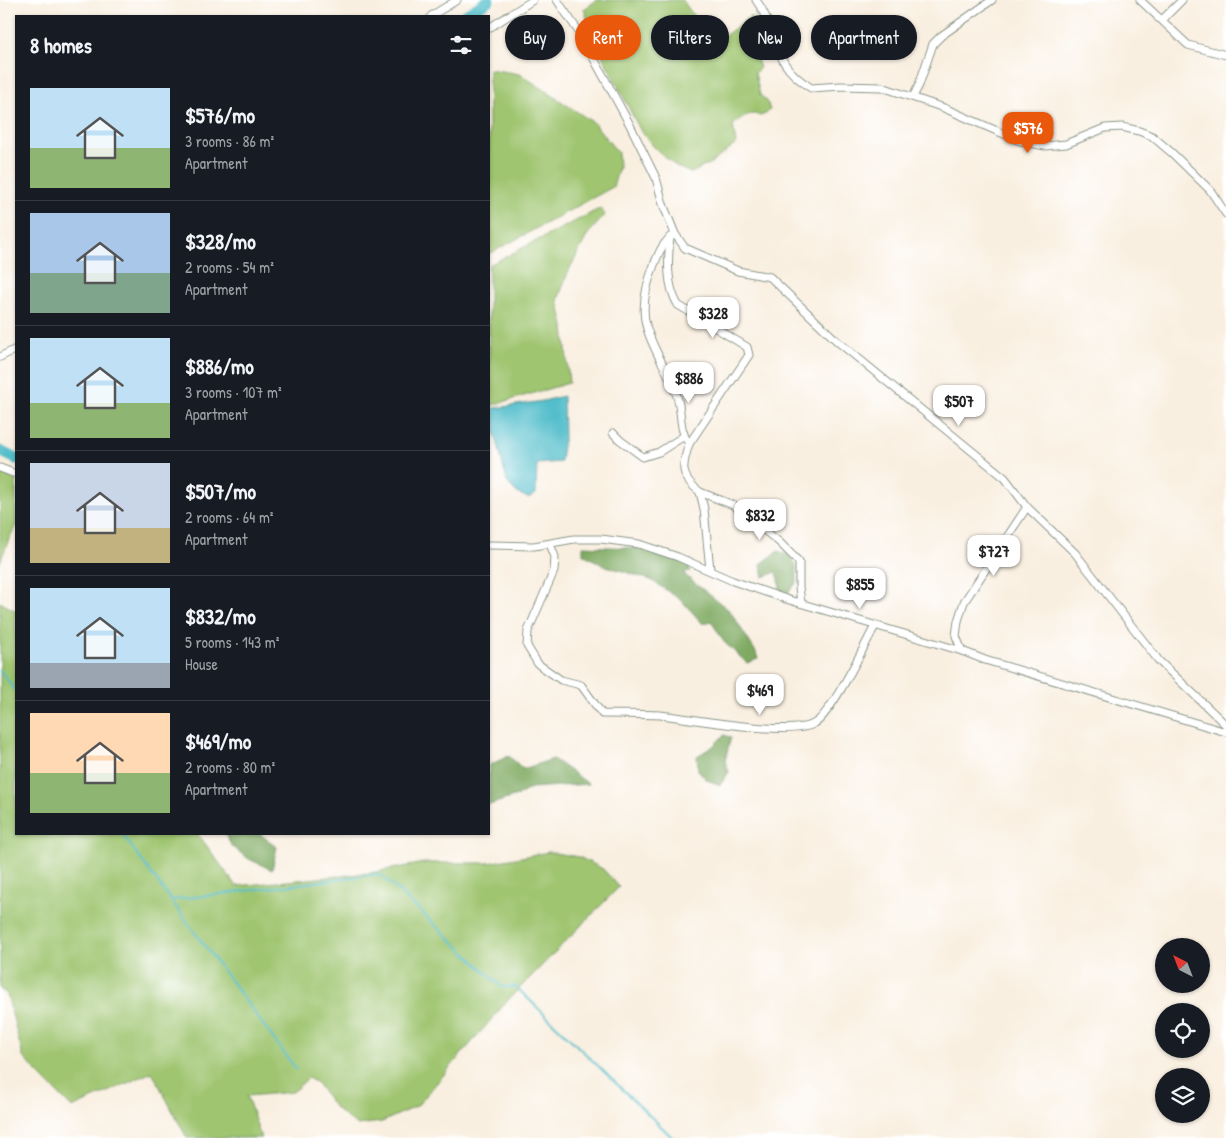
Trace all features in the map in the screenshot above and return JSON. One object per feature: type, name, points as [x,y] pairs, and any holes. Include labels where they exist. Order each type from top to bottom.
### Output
[{"type":"street","points":[[433,15],[457,0]]},
{"type":"street","points":[[490,27],[533,0]]},
{"type":"street","points":[[557,0],[581,35],[630,125],[656,178],[672,235],[668,261],[673,295],[678,305],[747,347],[749,355],[689,444],[684,463],[684,476],[700,492],[733,505],[779,542],[799,562],[801,604]]},
{"type":"street","points":[[756,0],[772,31],[786,65],[798,79],[811,88],[842,86],[882,87],[944,108],[1020,141],[1045,146],[1066,144],[1105,128],[1122,127],[1152,136],[1210,190],[1226,214]]},
{"type":"street","points":[[913,97],[933,44],[941,36],[992,0]]},
{"type":"street","points":[[1140,0],[1188,46],[1226,55]]},
{"type":"street","points":[[1158,18],[1162,19],[1182,0]]},
{"type":"street","points":[[672,235],[666,239],[650,276],[645,302],[645,325],[678,400],[681,428],[689,444]]},
{"type":"street","points":[[672,235],[685,248],[738,271],[770,278],[837,341],[1005,478],[1027,507],[1075,553],[1159,661],[1226,725]]},
{"type":"street","points":[[0,357],[15,350]]},
{"type":"street","points":[[613,433],[643,457],[659,452],[684,436]]},
{"type":"street","points":[[0,468],[15,474]]},
{"type":"street","points":[[700,492],[704,509],[710,570]]},
{"type":"street","points":[[962,651],[956,636],[964,602],[1027,507]]},
{"type":"street","points":[[490,545],[534,546],[574,539],[601,539],[639,544],[710,570],[733,581],[801,604],[1226,732]]},
{"type":"street","points":[[550,544],[554,557],[554,571],[528,631],[527,646],[538,664],[561,680],[581,685],[602,714],[658,715],[760,727],[798,728],[815,723],[838,694],[875,626]]},
{"type":"green space","points":[[597,0],[683,0],[694,15],[651,15],[651,60],[729,60],[729,33],[739,25],[739,60],[757,60],[760,68],[755,73],[760,95],[767,101],[770,110],[760,116],[756,114],[749,115],[733,125],[736,144],[711,163],[691,173],[677,167],[653,146],[640,130],[605,60],[641,60],[641,15],[586,15],[584,9]]},
{"type":"green space","points":[[490,69],[520,74],[594,123],[618,153],[619,167],[613,187],[490,253]]},
{"type":"green space","points":[[601,208],[605,215],[588,234],[568,272],[558,300],[564,326],[569,383],[490,406],[490,264]]},
{"type":"green space","points":[[0,472],[15,480],[15,527],[0,562]]},
{"type":"green space","points":[[583,546],[636,548],[688,564],[690,571],[684,572],[686,576],[730,611],[756,652],[758,659],[747,663],[724,642],[711,621],[703,624],[681,600],[651,580],[603,565],[583,554]]},
{"type":"green space","points":[[778,551],[789,556],[796,566],[797,582],[787,594],[780,594],[779,579],[776,572],[764,577],[761,564]]},
{"type":"green space","points":[[0,602],[15,610],[15,835],[199,835],[236,886],[370,873],[424,863],[488,863],[549,852],[579,857],[603,869],[619,887],[509,999],[417,1106],[382,1122],[356,1125],[335,1108],[317,1083],[308,1078],[293,1092],[247,1096],[261,1138],[187,1138],[152,1072],[72,1108],[23,1057],[7,994],[0,989]]},
{"type":"green space","points":[[724,735],[731,737],[725,761],[729,772],[720,785],[707,780],[698,770],[697,756],[712,747]]},
{"type":"green space","points":[[509,756],[523,769],[553,759],[589,784],[531,788],[517,796],[490,805],[491,764]]},
{"type":"green space","points":[[226,835],[261,835],[277,847],[272,870],[249,859],[232,847]]},
{"type":"water","points":[[563,396],[564,437],[561,462],[537,464],[536,494],[528,498],[517,493],[507,482],[490,409]]},
{"type":"waterway","points":[[466,15],[489,0]]},
{"type":"waterway","points":[[0,451],[15,458]]},
{"type":"waterway","points":[[0,670],[15,691]]},
{"type":"waterway","points":[[123,835],[296,1069]]},
{"type":"waterway","points":[[171,900],[380,874],[502,987],[516,987],[673,1138]]}]
